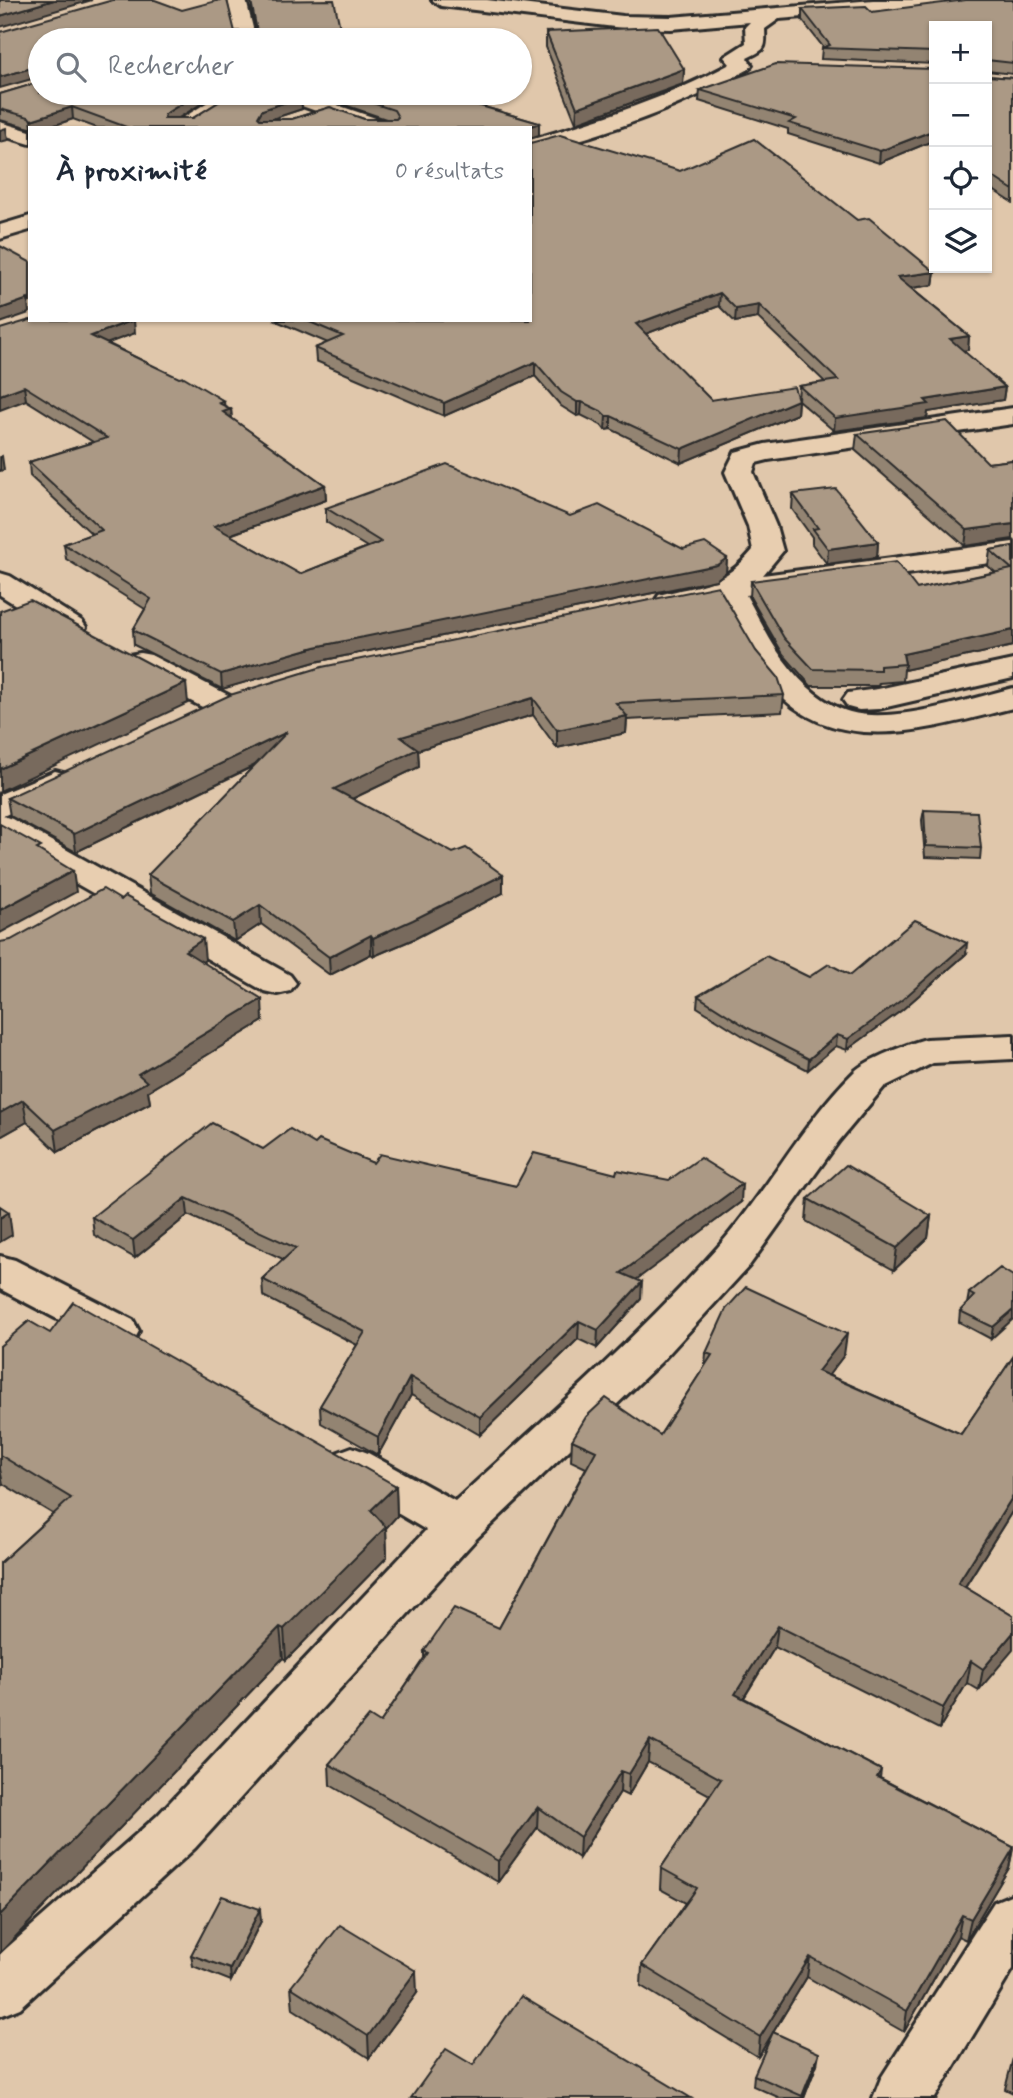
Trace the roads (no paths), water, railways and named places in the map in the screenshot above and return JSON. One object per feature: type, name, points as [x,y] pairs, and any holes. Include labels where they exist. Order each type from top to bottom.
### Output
[{"type":"street","points":[[237,0],[238,28]]},
{"type":"street","points":[[442,0],[623,22],[691,22],[937,0]]},
{"type":"street","points":[[748,0],[773,15]]},
{"type":"street","points":[[742,65],[734,57],[756,46],[755,27],[773,15]]},
{"type":"street","points":[[532,147],[594,128],[704,86],[742,65],[769,64]]},
{"type":"street","points":[[180,126],[216,105]]},
{"type":"street","points":[[320,105],[380,126]]},
{"type":"street","points":[[295,120],[332,109]]},
{"type":"street","points":[[0,128],[28,137]]},
{"type":"street","points":[[0,232],[28,224]]},
{"type":"street","points":[[727,589],[753,569],[768,551],[762,526],[738,472],[744,458],[765,452],[1013,416]]},
{"type":"street","points":[[645,606],[727,589],[1013,551]]},
{"type":"street","points":[[0,582],[65,624],[232,699],[185,720]]},
{"type":"street","points":[[727,589],[783,681],[835,718],[870,723],[947,715],[1013,698]]},
{"type":"street","points":[[812,703],[878,699],[1013,669]]},
{"type":"street","points":[[0,807],[81,769]]},
{"type":"street","points":[[0,826],[277,983]]},
{"type":"street","points":[[78,907],[112,889]]},
{"type":"street","points":[[0,1990],[176,1832],[459,1526],[645,1351],[734,1256],[825,1132],[870,1078],[926,1051],[1013,1047]]},
{"type":"street","points":[[0,1271],[150,1350]]},
{"type":"street","points":[[317,1445],[459,1526]]},
{"type":"street","points":[[902,2098],[1013,1919]]}]
